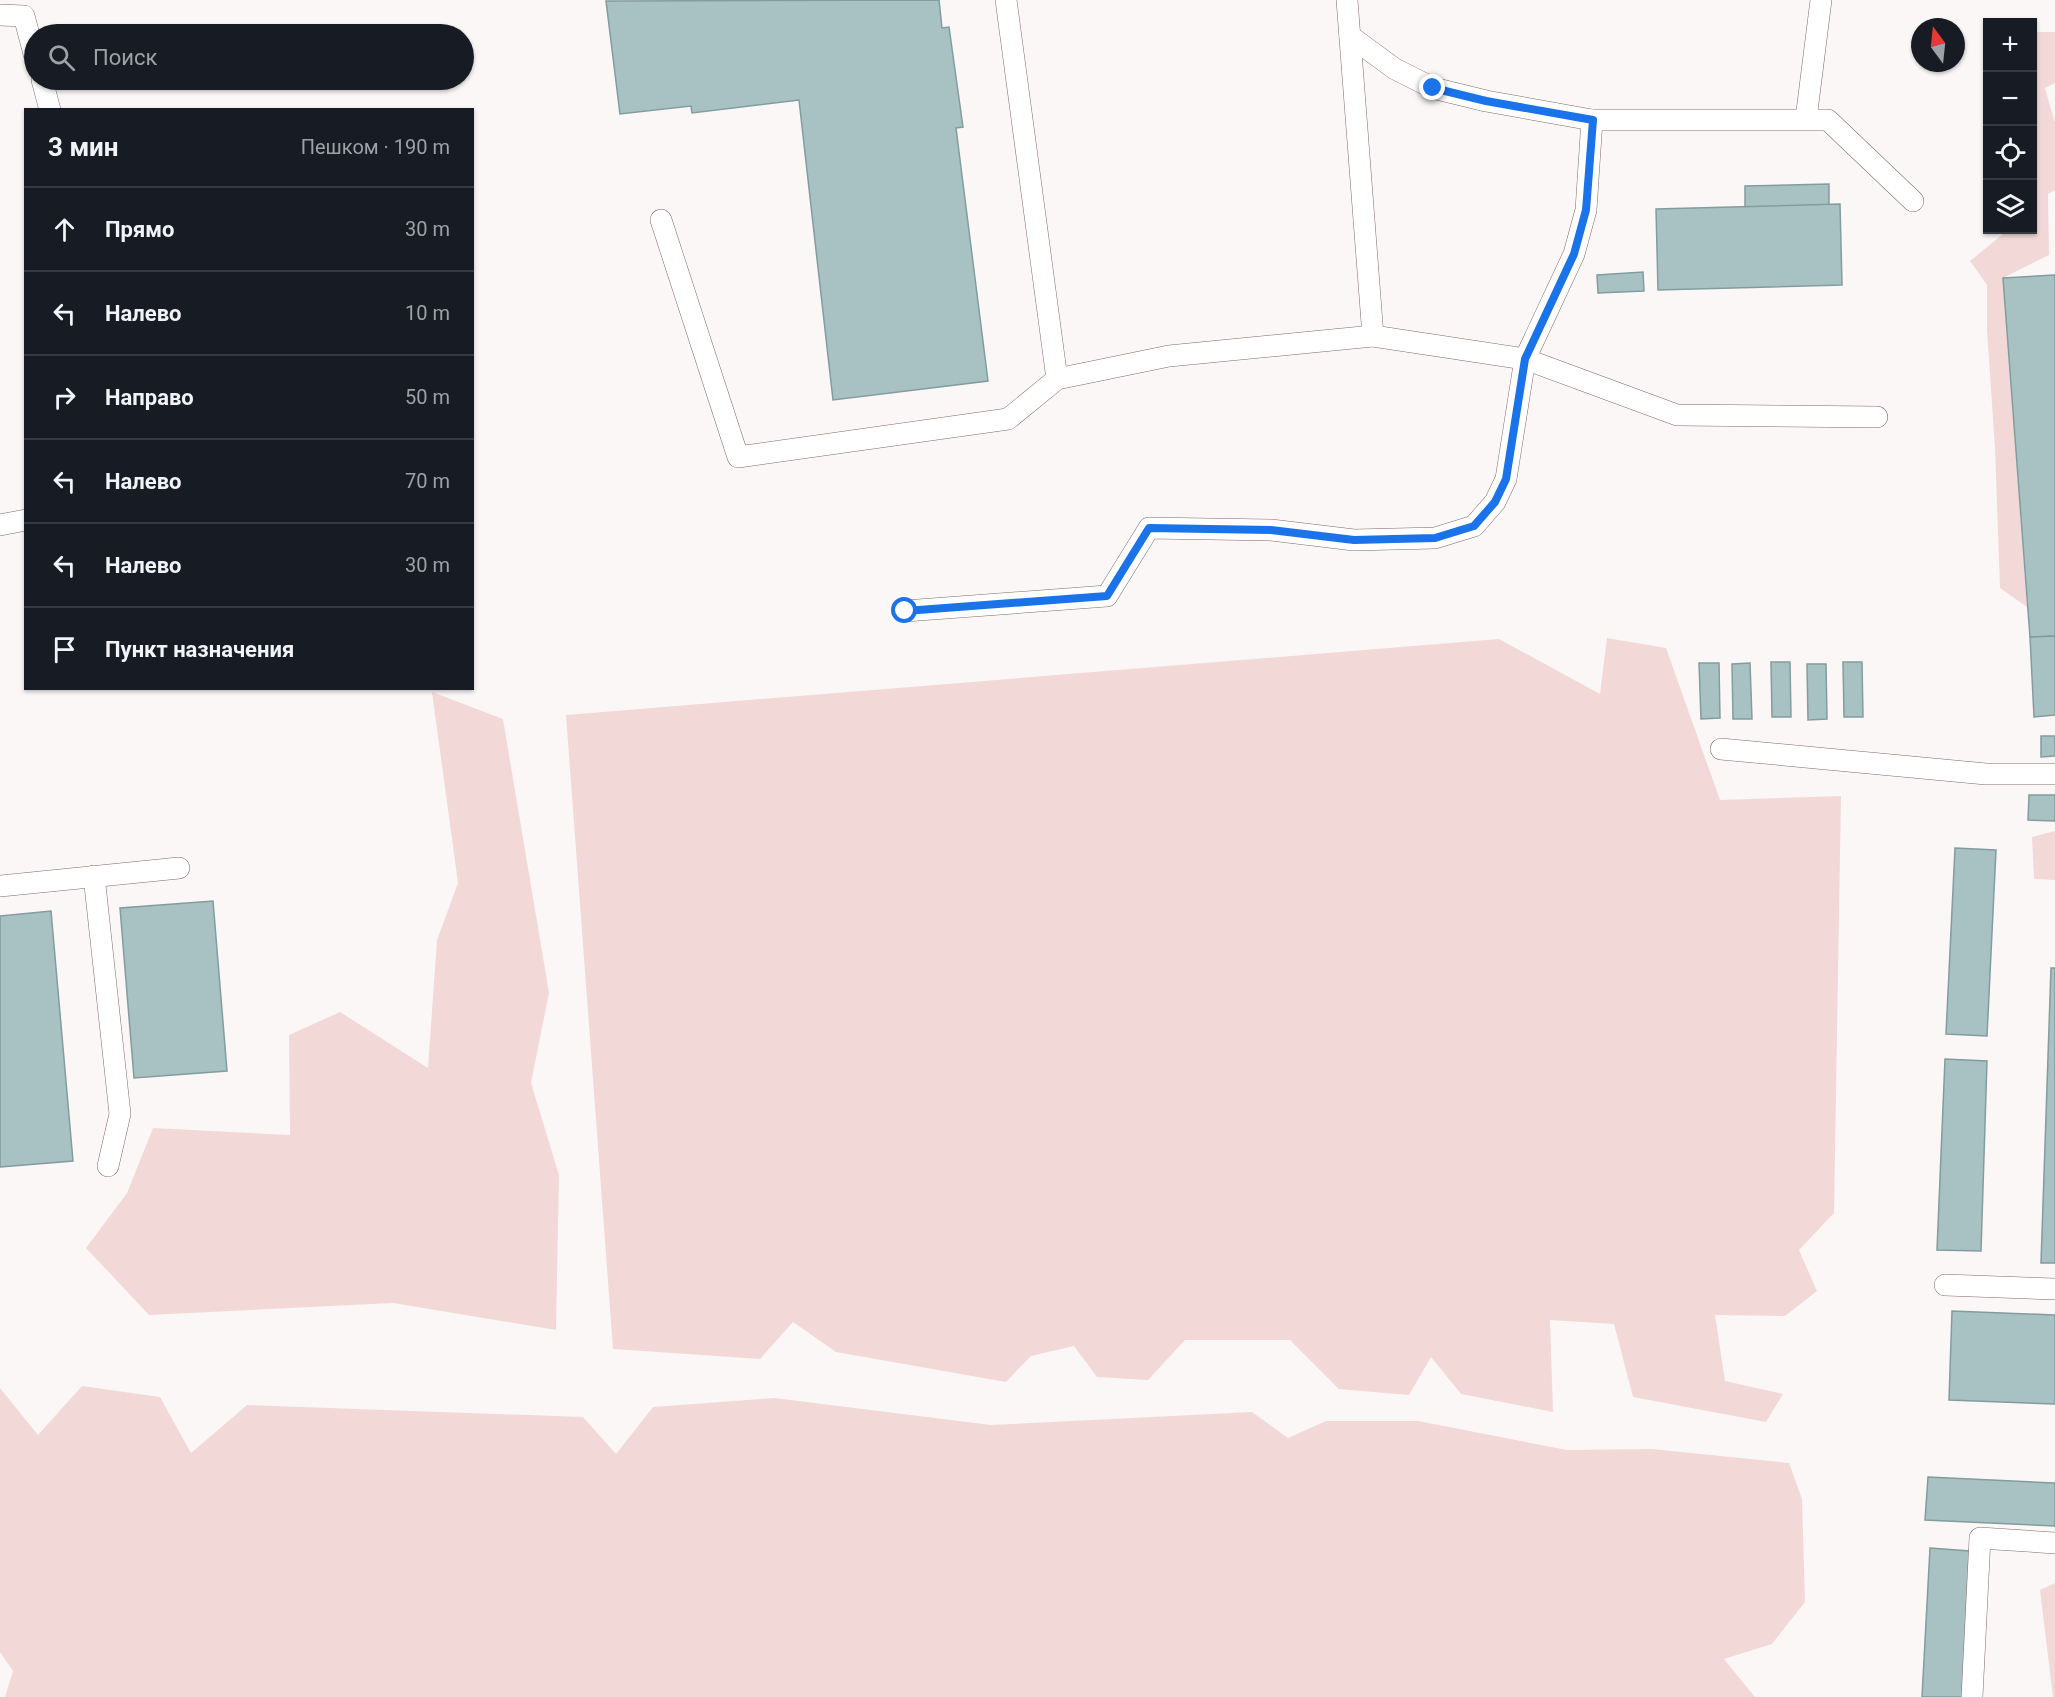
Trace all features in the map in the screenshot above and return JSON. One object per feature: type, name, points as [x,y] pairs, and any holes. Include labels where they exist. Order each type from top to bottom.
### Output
[{"type":"lane","points":[[1006,0],[1057,379]]},
{"type":"lane","points":[[1347,0],[1373,336]]},
{"type":"lane","points":[[1806,119],[1821,0]]},
{"type":"lane","points":[[0,15],[24,16],[26,24]]},
{"type":"lane","points":[[1350,36],[1395,69],[1433,88],[1486,101],[1593,120],[1828,120],[1913,201]]},
{"type":"lane","points":[[45,90],[49,108]]},
{"type":"lane","points":[[905,611],[1107,596],[1149,528],[1271,530],[1354,540],[1435,538],[1474,526],[1495,502],[1506,479],[1525,359],[1574,254],[1586,210],[1593,120]]},
{"type":"lane","points":[[661,220],[738,457],[1008,419],[1057,379],[1169,356],[1373,336],[1525,359],[1677,415],[1876,417]]},
{"type":"lane","points":[[0,525],[24,520]]},
{"type":"lane","points":[[1721,749],[1986,774],[2055,774]]},
{"type":"lane","points":[[0,885],[179,867]]},
{"type":"lane","points":[[94,876],[120,1114],[108,1166]]},
{"type":"lane","points":[[1945,1285],[2055,1289]]},
{"type":"lane","points":[[1972,1697],[1980,1538],[2055,1543]]},
{"type":"shaded area","points":[[2037,32],[2055,32],[2055,83],[2045,88],[2055,123],[2055,190],[2048,194],[2049,255],[2003,278],[2027,607],[2000,588],[1995,448],[1987,331],[1987,285],[1970,261],[2003,234],[2037,234]]},
{"type":"shaded area","points":[[1607,638],[1666,648],[1720,800],[1841,796],[1834,1213],[1799,1250],[1817,1291],[1785,1316],[1715,1315],[1725,1381],[1783,1394],[1766,1422],[1633,1397],[1614,1324],[1550,1320],[1553,1412],[1461,1394],[1431,1357],[1409,1395],[1339,1389],[1290,1340],[1185,1340],[1148,1380],[1097,1377],[1074,1346],[1031,1356],[1006,1382],[836,1352],[793,1322],[760,1359],[613,1349],[566,715],[1499,639],[1600,694]]},
{"type":"shaded area","points":[[432,692],[503,719],[549,993],[531,1083],[559,1175],[556,1330],[393,1303],[149,1315],[86,1248],[127,1193],[153,1128],[290,1135],[289,1035],[340,1012],[428,1068],[437,940],[458,883]]},
{"type":"shaded area","points":[[2055,831],[2055,880],[2034,879],[2032,837]]},
{"type":"shaded area","points":[[82,1386],[160,1397],[191,1453],[247,1405],[583,1417],[616,1454],[653,1407],[774,1398],[991,1425],[1252,1412],[1288,1438],[1326,1421],[1418,1421],[1567,1450],[1652,1449],[1789,1463],[1802,1499],[1805,1602],[1772,1644],[1724,1659],[1755,1697],[5,1697],[13,1671],[0,1652],[0,1388],[38,1435]]},
{"type":"shaded area","points":[[2055,1583],[2055,1697],[2053,1697],[2040,1590]]},
{"type":"building","points":[[939,0],[942,28],[949,27],[963,127],[956,128],[988,381],[833,400],[799,100],[692,113],[691,106],[620,114],[606,1]]},
{"type":"building","points":[[1829,184],[1829,205],[1745,207],[1745,186]]},
{"type":"building","points":[[1840,204],[1842,285],[1658,290],[1656,209]]},
{"type":"building","points":[[1643,272],[1644,291],[1598,293],[1597,275]]},
{"type":"building","points":[[2055,275],[2055,636],[2030,637],[2003,278]]},
{"type":"building","points":[[2055,636],[2055,715],[2034,717],[2030,637]]},
{"type":"building","points":[[1771,662],[1790,662],[1791,717],[1772,717]]},
{"type":"building","points":[[1843,662],[1862,662],[1863,717],[1844,717]]},
{"type":"building","points":[[1699,663],[1719,663],[1720,718],[1701,719]]},
{"type":"building","points":[[1750,663],[1752,719],[1733,719],[1732,664]]},
{"type":"building","points":[[1807,664],[1826,664],[1827,719],[1808,720]]},
{"type":"building","points":[[2041,736],[2055,736],[2055,756],[2041,757]]},
{"type":"building","points":[[2029,795],[2055,795],[2055,821],[2028,820]]},
{"type":"building","points":[[1955,848],[1996,850],[1987,1036],[1946,1034]]},
{"type":"building","points":[[213,901],[227,1071],[134,1078],[120,908]]},
{"type":"building","points":[[51,911],[73,1161],[0,1167],[0,916]]},
{"type":"building","points":[[2051,968],[2055,968],[2055,1263],[2041,1263]]},
{"type":"building","points":[[1945,1059],[1987,1061],[1981,1251],[1937,1250]]},
{"type":"building","points":[[1952,1311],[2055,1315],[2055,1404],[1949,1400]]},
{"type":"building","points":[[1928,1477],[2055,1483],[2055,1526],[1925,1520]]},
{"type":"building","points":[[1930,1548],[1970,1551],[1962,1697],[1922,1697]]},
{"type":"route","points":[[905,611],[1107,596],[1149,528],[1271,530],[1354,540],[1435,538],[1474,526],[1495,502],[1506,479],[1525,359],[1562,284],[1574,254],[1586,210],[1593,120],[1486,101],[1433,88]]}]
